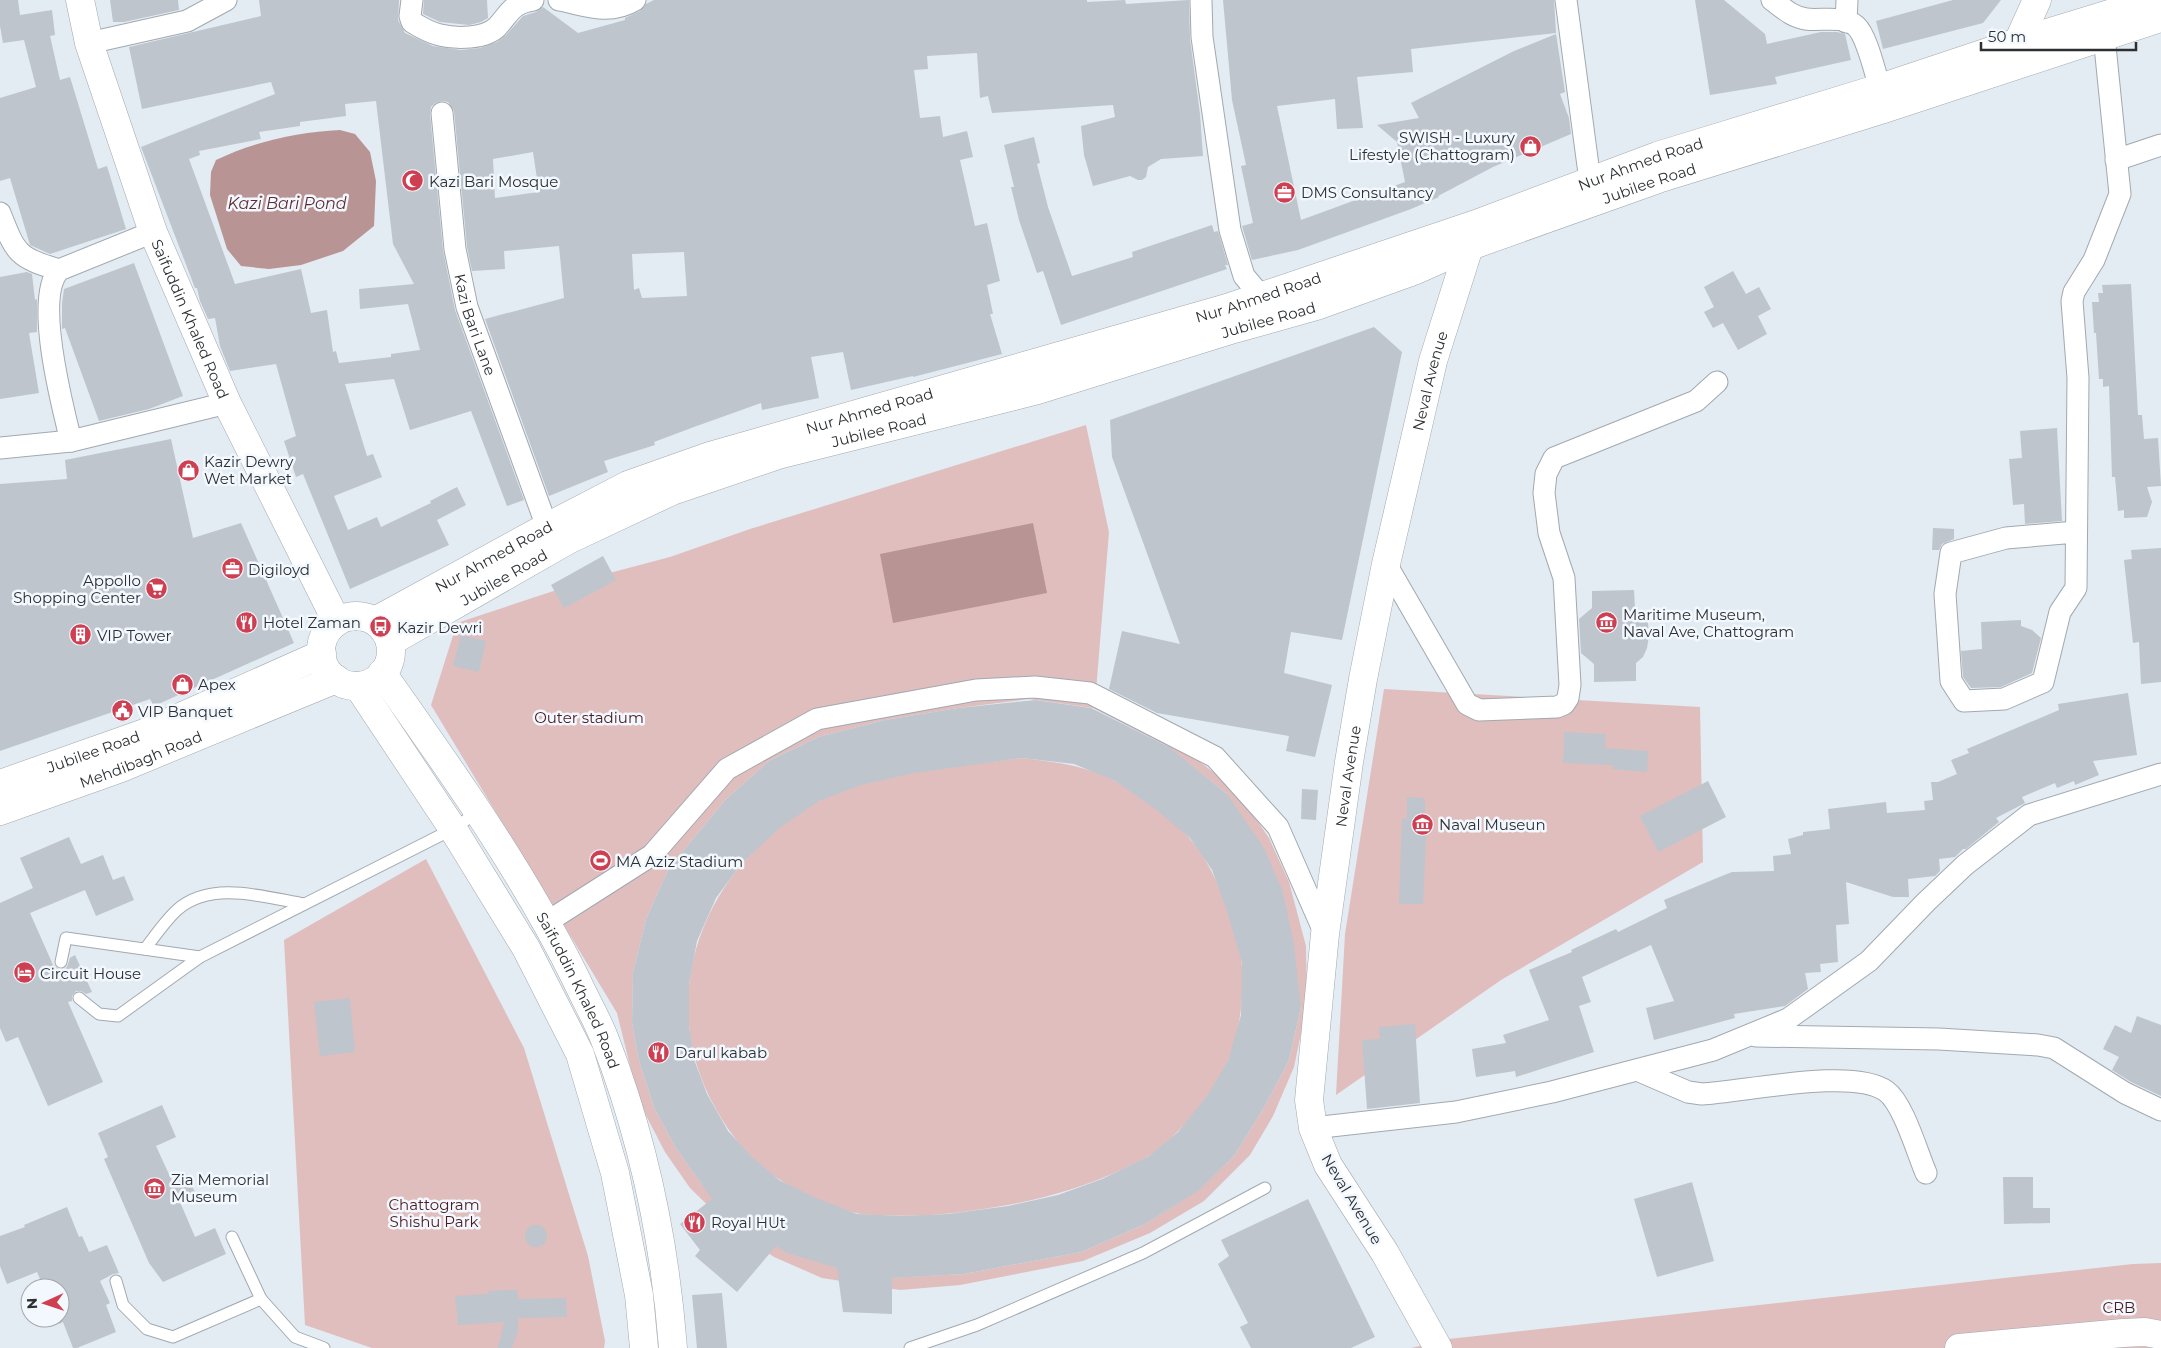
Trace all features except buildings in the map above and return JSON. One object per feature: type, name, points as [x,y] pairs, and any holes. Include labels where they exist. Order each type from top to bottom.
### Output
[{"type":"main road","name":"Saifuddin Khaled Road","points":[[80,0],[89,43],[153,232],[226,403],[337,622]]},
{"type":"main road","points":[[2022,52],[2037,0]]},
{"type":"main road","name":"Nur Ahmed Road","points":[[382,632],[547,527],[628,485],[710,456],[865,410],[1227,308],[1260,295],[1473,235],[1590,181],[1657,156],[1880,88],[2022,52],[2155,0]]},
{"type":"main road","name":"Jubilee Road","points":[[382,632],[672,491],[778,455],[1038,390],[1234,329],[1316,306],[1416,270],[1473,235],[1884,109],[2022,52],[2104,36],[2161,18]]},
{"type":"main road","name":"Neval Avenue","points":[[1438,1348],[1385,1253],[1328,1165],[1313,1128],[1309,1100],[1326,934],[1350,762],[1386,564],[1433,361],[1473,235]]},
{"type":"main road","points":[[356,616],[382,632],[391,653],[388,664],[382,673],[367,684],[347,682],[326,668],[322,654],[325,635],[337,622],[356,616]]},
{"type":"main road","name":"Jubilee Road","points":[[0,784],[142,734],[322,654]]},
{"type":"main road","name":"Saifuddin Khaled Road","points":[[382,673],[479,811],[547,922],[605,1039],[644,1160],[669,1290],[673,1348]]},
{"type":"main road","name":"Saifuddin Khaled Road","points":[[347,682],[453,829],[526,948],[580,1054],[615,1173],[639,1296],[644,1348]]},
{"type":"main road","name":"Mehdibagh Road","points":[[0,811],[121,768],[347,682]]},
{"type":"main road","points":[[1415,1348],[1418,1313]]},
{"type":"main road","points":[[1959,1348],[2123,1333],[2145,1332],[2161,1335]]},
{"type":"street","points":[[89,43],[187,22],[226,0]]},
{"type":"street","points":[[412,0],[410,16],[412,22],[440,35],[461,37],[489,32],[495,28],[515,5],[533,0]]},
{"type":"street","points":[[559,0],[604,10],[625,6],[635,0]]},
{"type":"street","points":[[1201,0],[1202,37],[1230,230],[1244,276],[1260,295]]},
{"type":"street","points":[[1566,0],[1590,181]]},
{"type":"street","points":[[1772,0],[1790,14],[1806,19],[1846,22],[1856,26],[1863,37],[1880,88]]},
{"type":"street","points":[[1846,22],[1847,0]]},
{"type":"street","points":[[2076,532],[2006,538],[1951,553],[1945,594],[1951,682],[1964,701],[2004,699],[2043,682],[2060,612],[2076,588],[2078,378],[2072,301],[2074,292],[2094,260],[2120,194],[2104,36]]},
{"type":"street","name":"Kazi Bari Lane","points":[[442,114],[455,250],[467,307],[547,527]]},
{"type":"street","points":[[2116,160],[2161,145]]},
{"type":"street","points":[[0,213],[10,239],[21,256],[59,270]]},
{"type":"street","points":[[71,441],[57,386],[48,307],[53,276],[59,270],[153,232]]},
{"type":"street","points":[[1386,564],[1467,704],[1479,710],[1491,710],[1557,707],[1564,704],[1568,698],[1570,685],[1564,578],[1549,533],[1544,493],[1546,474],[1554,458],[1681,408],[1696,401],[1717,382]]},
{"type":"street","points":[[0,448],[71,441],[226,403]]},
{"type":"street","points":[[547,922],[652,855],[727,769],[816,719],[976,690],[1035,687],[1090,693],[1215,757],[1278,827],[1326,934]]},
{"type":"street","points":[[1313,1128],[1456,1112],[1552,1092],[1713,1050],[1788,1018],[1869,961],[1965,865],[2029,815],[2161,774]]},
{"type":"street","points":[[1746,1036],[1939,1039],[2038,1045],[2054,1048],[2126,1093],[2161,1110]]},
{"type":"street","points":[[1637,1070],[1688,1092],[1702,1094],[1836,1081],[1866,1083],[1886,1091],[1899,1106],[1926,1173]]},
{"type":"lane","points":[[79,998],[99,1014],[118,1016],[200,957],[453,829],[479,811]]},
{"type":"lane","points":[[145,949],[177,910],[192,900],[204,896],[222,893],[248,895],[304,904]]},
{"type":"lane","points":[[61,962],[66,938],[200,957]]},
{"type":"lane","points":[[910,1348],[977,1326],[1143,1253],[1266,1188]]},
{"type":"lane","points":[[232,1237],[261,1299],[296,1337],[324,1348]]},
{"type":"lane","points":[[116,1281],[123,1305],[147,1329],[172,1337],[261,1299]]},
{"type":"green space","name":"MA Aziz Stadium","points":[[1086,425],[1109,532],[1095,703],[1167,736],[1236,790],[1269,838],[1289,882],[1306,946],[1307,1005],[1294,1067],[1273,1116],[1250,1155],[1204,1201],[1150,1233],[1083,1261],[960,1285],[900,1290],[822,1278],[774,1257],[732,1229],[690,1188],[665,1152],[639,1102],[617,1013],[431,705],[457,623],[602,575],[670,557],[750,529]],"holes":[[[1029,699],[1093,708],[1167,746],[1227,794],[1301,1007],[1289,1060],[1265,1106],[1234,1156],[1197,1191],[1145,1224],[1081,1252],[964,1274],[886,1278],[748,1229],[703,1186],[676,1148],[655,1110],[639,1061],[632,1023],[633,972],[646,919],[669,868],[726,799],[769,761],[818,737],[885,720]]]},
{"type":"green space","points":[[1384,689],[1700,707],[1703,862],[1501,980],[1336,1095],[1345,934]]},
{"type":"green space","points":[[1022,758],[1081,768],[1115,781],[1134,792],[1166,816],[1184,832],[1198,849],[1210,868],[1223,898],[1241,960],[1242,990],[1236,1038],[1222,1074],[1185,1124],[1149,1156],[1105,1177],[1070,1190],[1033,1200],[995,1207],[916,1216],[859,1214],[837,1208],[808,1196],[772,1175],[745,1150],[717,1111],[698,1067],[689,1022],[690,979],[700,936],[719,896],[745,860],[778,828],[817,802],[839,792],[889,777]]},
{"type":"green space","name":"Chattogram Shishu Park","points":[[426,859],[524,1048],[588,1256],[605,1341],[604,1348],[372,1348],[305,1325],[284,940]]},
{"type":"green space","name":"CRB","points":[[2161,1263],[2161,1348],[1411,1348],[1449,1339],[2133,1264]]},
{"type":"water","name":"Kazi Bari Pond","points":[[340,130],[355,134],[370,152],[376,181],[374,226],[343,251],[301,265],[269,269],[241,266],[227,249],[210,195],[211,172],[216,160],[245,148],[276,139]]},
{"type":"water","points":[[1033,523],[1047,593],[893,623],[880,554]]},
{"type":"place","name":"SWISH - Luxury Lifestyle (Chattogram)","points":[[1531,146]]},
{"type":"place","name":"Kazi Bari Mosque","points":[[413,181]]},
{"type":"place","name":"DMS Consultancy","points":[[1285,192]]},
{"type":"place","name":"Kazir Dewry Wet Market","points":[[188,470]]},
{"type":"place","name":"Digiloyd","points":[[232,569]]},
{"type":"place","name":"Appollo Shopping Center","points":[[157,589]]},
{"type":"place","name":"Hotel Zaman","points":[[247,622]]},
{"type":"place","name":"Maritime Museum, Naval Ave, Chattogram","points":[[1607,623]]},
{"type":"place","name":"Kazir Dewri","points":[[381,627]]},
{"type":"place","name":"VIP Tower","points":[[81,635]]},
{"type":"place","name":"Apex","points":[[182,684]]},
{"type":"place","name":"VIP Banquet","points":[[122,711]]},
{"type":"place","name":"Naval Museun","points":[[1423,824]]},
{"type":"place","name":"MA Aziz Stadium","points":[[600,861]]},
{"type":"place","name":"Circuit House","points":[[24,973]]},
{"type":"place","name":"Darul kabab","points":[[659,1052]]},
{"type":"place","name":"Zia Memorial Museum","points":[[155,1188]]},
{"type":"place","name":"Royal HUt","points":[[695,1222]]},
{"type":"park label","name":"Outer stadium","points":[[589,717]]}]
